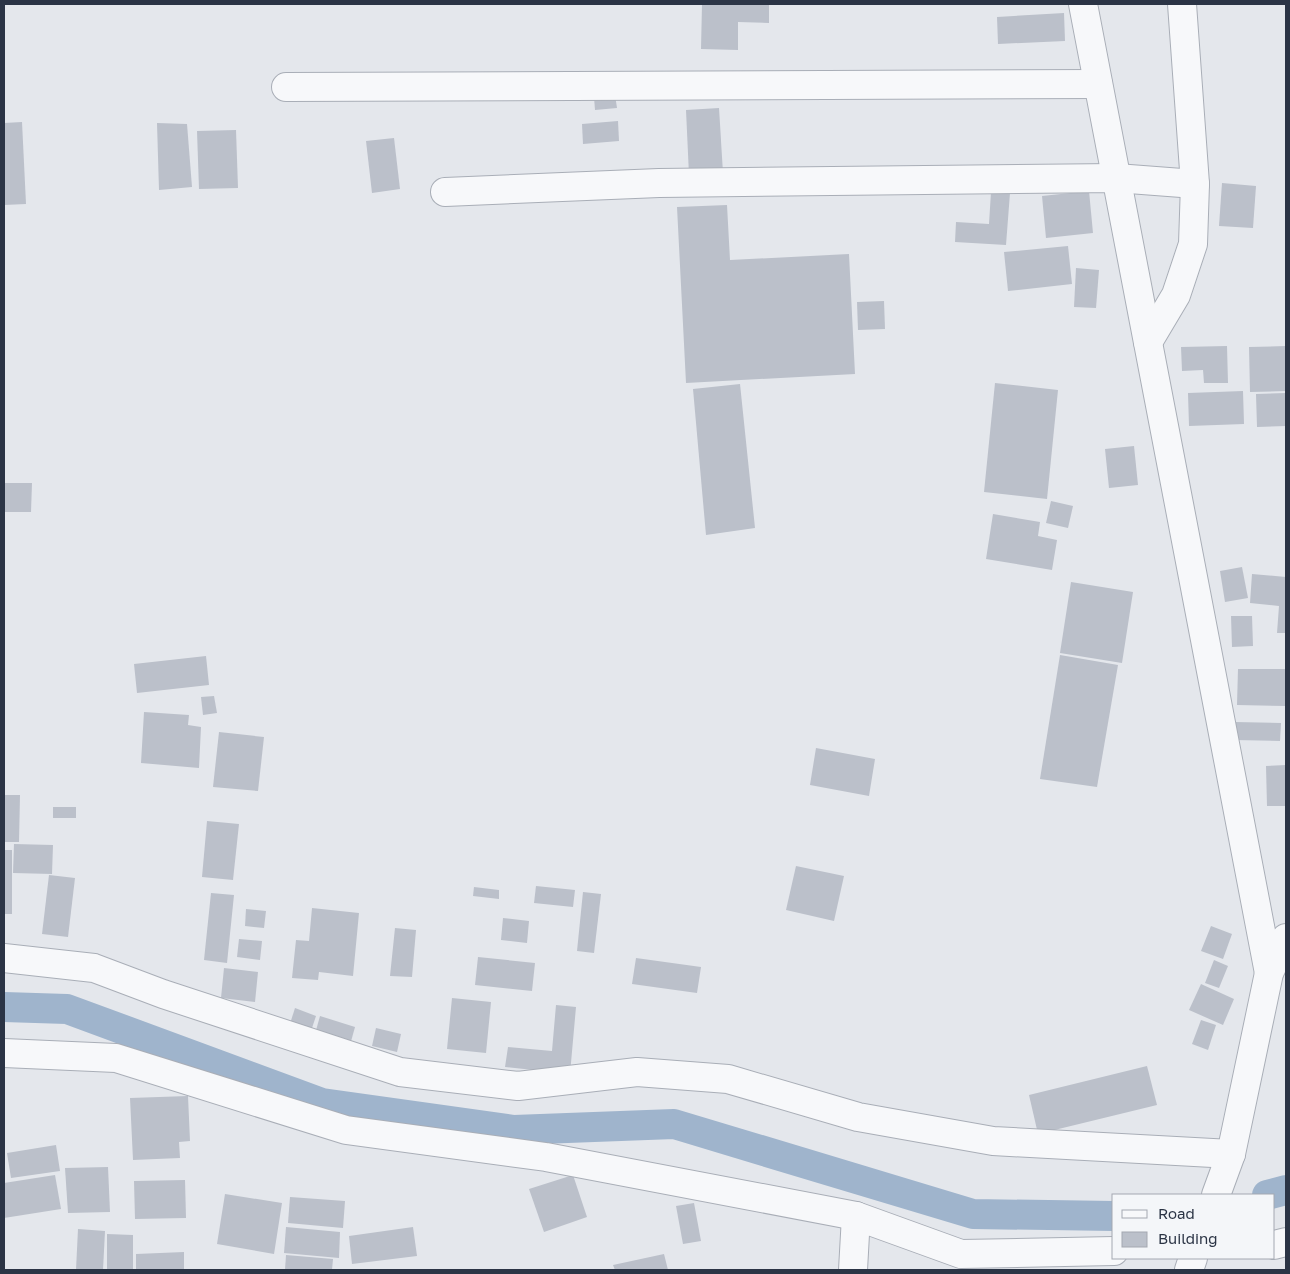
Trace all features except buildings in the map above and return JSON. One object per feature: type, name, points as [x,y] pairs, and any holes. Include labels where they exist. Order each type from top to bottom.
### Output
[{"type":"street","points":[[1083,4],[1269,973]]},
{"type":"street","points":[[1148,342],[1176,295],[1193,244],[1195,184],[1182,4]]},
{"type":"street","points":[[286,87],[1098,84]]},
{"type":"street","points":[[445,192],[659,183],[1116,178],[1195,184]]},
{"type":"street","points":[[1216,1194],[1231,1154],[1269,973],[1286,938]]},
{"type":"street","points":[[4,958],[94,968],[163,994],[400,1072],[518,1086],[637,1072],[728,1079],[858,1117],[993,1141],[1231,1154]]},
{"type":"street","points":[[4,1053],[116,1058],[346,1130],[546,1157],[856,1216],[961,1254],[1112,1251]]},
{"type":"street","points":[[853,1270],[856,1216]]},
{"type":"waterway","points":[[4,1007],[67,1009],[322,1103],[514,1130],[674,1124],[973,1214],[1112,1216]]},
{"type":"waterway","points":[[1271,1194],[1286,1190]]}]
